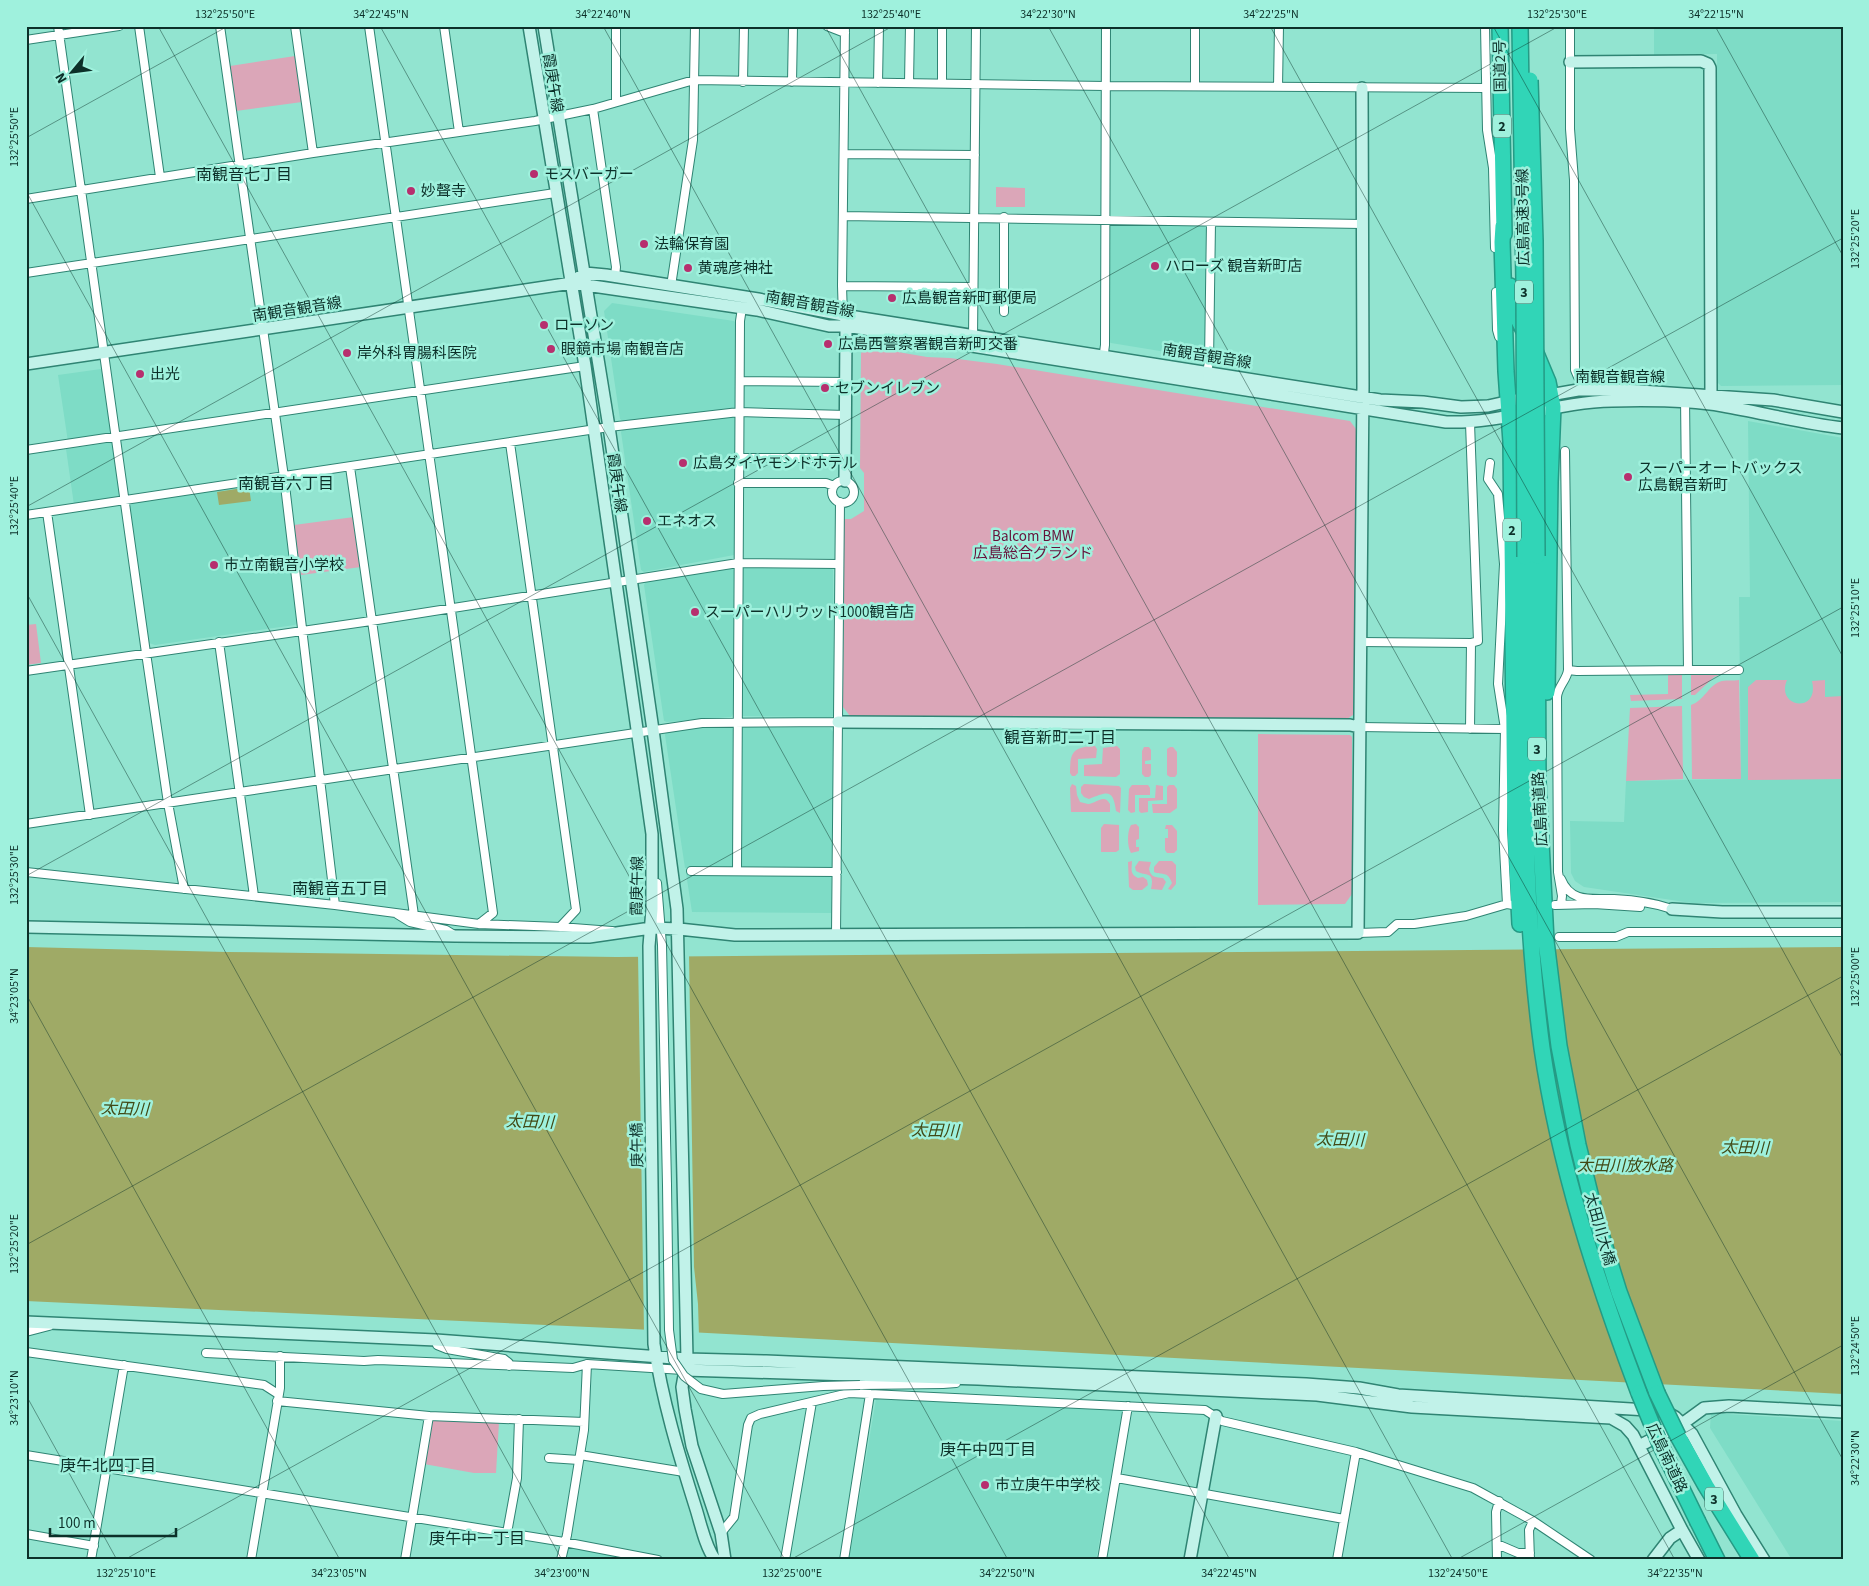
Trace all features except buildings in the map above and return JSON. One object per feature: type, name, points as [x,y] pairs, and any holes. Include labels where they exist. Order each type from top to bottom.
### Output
[{"type":"highway","name":"国道2号","points":[[1500,26],[1504,226],[1509,284],[1518,319],[1540,361],[1552,401]]},
{"type":"highway","name":"広島高速3号線","points":[[1520,26],[1531,556]]},
{"type":"highway","name":"広島高速3号線","points":[[1527,26],[1532,102],[1535,242],[1531,556]]},
{"type":"highway","name":"国道2号","points":[[1504,226],[1502,242],[1509,409]]},
{"type":"highway","name":"2","points":[[1550,484],[1552,401]]},
{"type":"highway","name":"2","points":[[1509,409],[1513,645]]},
{"type":"highway","points":[[1541,831],[1547,783],[1550,484]]},
{"type":"highway","name":"広島南道路","points":[[1531,556],[1541,831],[1539,940],[1529,995],[1543,1050]]},
{"type":"highway","name":"広島南道路","points":[[1531,556],[1526,829],[1539,940]]},
{"type":"highway","points":[[1513,645],[1515,848],[1539,940]]},
{"type":"highway","name":"太田川大橋","points":[[1539,940],[1578,1145],[1596,1218],[1636,1342],[1657,1393]]},
{"type":"highway","name":"太田川大橋","points":[[1543,1050],[1561,1144],[1584,1234],[1610,1314],[1639,1393]]},
{"type":"highway","name":"広島南道路","points":[[1639,1393],[1660,1444],[1717,1560]]},
{"type":"highway","name":"広島南道路","points":[[1657,1393],[1680,1430]]},
{"type":"highway","name":"3","points":[[1680,1430],[1706,1486],[1752,1560]]},
{"type":"street","points":[[26,40],[59,30],[119,26]]},
{"type":"street","points":[[139,26],[160,177]]},
{"type":"street","points":[[220,26],[284,477],[304,630],[335,905]]},
{"type":"street","points":[[295,26],[312,153]]},
{"type":"street","points":[[369,26],[493,913],[479,924]]},
{"type":"street","points":[[444,26],[459,132]]},
{"type":"street","name":"霞庚午線","points":[[529,26],[585,366],[639,732],[652,834],[656,928],[649,946]]},
{"type":"street","points":[[544,26],[585,273],[632,580],[679,929],[686,1342],[686,1364],[682,1387],[692,1446],[721,1533],[725,1560]]},
{"type":"street","points":[[616,26],[616,101]]},
{"type":"street","points":[[671,286],[693,140],[695,26]]},
{"type":"street","points":[[743,82],[744,26]]},
{"type":"street","points":[[792,82],[793,26]]},
{"type":"street","points":[[827,26],[845,30],[842,286],[843,315],[846,326],[845,481]]},
{"type":"street","points":[[878,83],[879,26]]},
{"type":"street","points":[[909,83],[910,26]]},
{"type":"street","points":[[942,26],[942,83]]},
{"type":"street","points":[[972,340],[976,26]]},
{"type":"street","points":[[1102,367],[1104,355],[1106,220],[1106,26]]},
{"type":"street","points":[[1195,26],[1195,86]]},
{"type":"street","points":[[1278,87],[1279,26]]},
{"type":"street","points":[[1485,26],[1487,130],[1493,168],[1497,330],[1499,337],[1505,340]]},
{"type":"street","points":[[1570,26],[1570,129],[1574,180],[1575,370],[1578,377],[1623,377],[1625,390]]},
{"type":"street","points":[[59,30],[146,653],[168,803],[184,889]]},
{"type":"street","points":[[1570,62],[1701,61],[1710,68],[1711,395]]},
{"type":"street","points":[[26,198],[385,142],[544,120],[694,80],[1106,86],[1486,88]]},
{"type":"street","points":[[1358,932],[1362,88]]},
{"type":"street","points":[[593,108],[616,267],[615,276]]},
{"type":"street","points":[[844,154],[975,155]]},
{"type":"street","points":[[26,273],[556,193]]},
{"type":"street","points":[[843,216],[974,216],[1362,224]]},
{"type":"street","points":[[1004,217],[1004,312]]},
{"type":"street","points":[[1205,384],[1207,372],[1211,222]]},
{"type":"street","name":"南観音観音線","points":[[572,283],[585,273],[615,276],[758,299],[1102,367],[1205,384],[1362,403],[1461,407],[1488,406],[1509,409]]},
{"type":"street","name":"南観音観音線","points":[[26,364],[572,283],[742,308],[829,326],[846,326],[1104,355],[1207,372],[1446,422],[1470,423],[1509,409],[1552,401],[1578,390],[1625,390],[1685,398],[1843,428]]},
{"type":"street","points":[[842,286],[973,287]]},
{"type":"street","points":[[737,871],[738,483],[740,321],[742,308]]},
{"type":"street","points":[[26,450],[585,366]]},
{"type":"street","points":[[740,382],[846,382]]},
{"type":"street","name":"南観音観音線","points":[[1552,401],[1579,403],[1711,395],[1773,400],[1843,412]]},
{"type":"street","points":[[1685,398],[1688,670]]},
{"type":"street","points":[[26,515],[609,427],[739,412],[846,414]]},
{"type":"street","points":[[1360,642],[1471,643],[1478,641],[1470,423]]},
{"type":"street","points":[[510,443],[576,910],[560,927]]},
{"type":"street","points":[[1565,451],[1568,670],[1566,679],[1558,691],[1558,872],[1562,896],[1558,905],[1594,904],[1662,910],[1722,912],[1843,912]]},
{"type":"street","points":[[739,458],[846,458]]},
{"type":"street","points":[[26,926],[455,936],[588,936],[656,928],[735,935],[1388,932],[1397,924],[1414,924],[1466,916],[1510,905],[1503,821],[1504,729],[1498,691],[1504,564],[1498,494],[1488,479],[1490,463]]},
{"type":"street","points":[[350,467],[414,915]]},
{"type":"street","points":[[845,481],[852,486],[854,494],[849,501],[840,502],[833,496],[834,486],[838,482],[845,481]]},
{"type":"street","points":[[738,483],[826,483],[834,486]]},
{"type":"street","points":[[1550,484],[1566,483]]},
{"type":"street","points":[[836,935],[840,502]]},
{"type":"street","points":[[47,512],[90,815]]},
{"type":"street","points":[[26,671],[738,563],[839,564]]},
{"type":"street","points":[[1501,633],[1510,638],[1513,645]]},
{"type":"street","points":[[220,642],[254,896]]},
{"type":"street","points":[[1470,729],[1471,643]]},
{"type":"street","points":[[1568,670],[1577,672],[1739,670]]},
{"type":"street","points":[[26,824],[702,722],[1340,725],[1360,727],[1504,729]]},
{"type":"street","points":[[692,871],[837,872]]},
{"type":"street","points":[[26,872],[335,905],[479,924],[600,929],[619,932]]},
{"type":"street","points":[[1558,872],[1566,888],[1585,899],[1623,900],[1672,909]]},
{"type":"street","points":[[396,913],[410,922],[446,930],[455,936]]},
{"type":"street","points":[[656,928],[662,945],[669,1330],[673,1360],[684,1376],[692,1383],[711,1393],[723,1394],[823,1386],[943,1384],[978,1379]]},
{"type":"street","points":[[1539,940],[1616,937],[1628,932],[1843,932]]},
{"type":"street","name":"庚午橋","points":[[649,946],[654,1344],[656,1362],[684,1472],[704,1534],[715,1560]]},
{"type":"street","points":[[26,1322],[436,1340],[686,1364],[1317,1395],[1412,1407],[1611,1418],[1626,1426],[1639,1446],[1699,1560]]},
{"type":"street","points":[[26,1332],[58,1323]]},
{"type":"street","points":[[436,1340],[437,1345],[446,1349],[504,1359],[509,1363],[509,1366]]},
{"type":"street","points":[[26,1352],[264,1385],[278,1398],[429,1416],[584,1422]]},
{"type":"street","points":[[206,1353],[572,1368],[587,1364],[656,1362]]},
{"type":"street","points":[[251,1560],[278,1398],[280,1356]]},
{"type":"street","points":[[560,1560],[580,1457],[587,1364]]},
{"type":"street","points":[[686,1364],[1306,1384],[1360,1388],[1407,1395],[1664,1411],[1670,1413],[1680,1430],[1692,1434],[1736,1515],[1764,1560]]},
{"type":"street","points":[[91,1560],[124,1365]]},
{"type":"street","points":[[721,1533],[734,1517],[748,1425],[751,1418],[760,1414],[849,1393],[1205,1410],[1222,1421],[1356,1452],[1473,1488],[1534,1521],[1591,1560]]},
{"type":"street","points":[[844,1560],[870,1394]]},
{"type":"street","points":[[785,1560],[812,1402]]},
{"type":"street","points":[[1102,1560],[1128,1406]]},
{"type":"street","points":[[1639,1446],[1680,1430],[1704,1408],[1729,1406],[1843,1412]]},
{"type":"street","points":[[405,1560],[429,1416]]},
{"type":"street","points":[[1190,1560],[1216,1416]]},
{"type":"street","points":[[507,1533],[517,1478],[519,1419]]},
{"type":"street","points":[[1337,1560],[1356,1452]]},
{"type":"street","points":[[26,1455],[564,1542],[658,1560]]},
{"type":"street","points":[[549,1458],[580,1457],[684,1472]]},
{"type":"street","points":[[1116,1478],[1344,1518]]},
{"type":"street","points":[[1497,1560],[1496,1512],[1500,1501]]},
{"type":"street","points":[[1497,1544],[1530,1556],[1529,1530],[1534,1521]]},
{"type":"street","points":[[1656,1556],[1670,1538],[1682,1530]]},
{"type":"street","points":[[26,1534],[94,1546]]},
{"type":"shaded area","points":[[1654,26],[1843,26],[1843,385],[1721,386],[1717,382],[1717,54],[1654,55]]},
{"type":"shaded area","points":[[1112,224],[1204,226],[1206,228],[1205,356],[1203,358],[1109,342],[1110,226]]},
{"type":"shaded area","points":[[612,303],[734,321],[737,324],[736,407],[733,409],[623,421],[620,419],[604,311]]},
{"type":"shaded area","points":[[101,369],[104,371],[113,432],[110,436],[68,442],[58,375]]},
{"type":"shaded area","points":[[733,416],[736,418],[734,555],[644,572],[641,570],[621,432],[623,429]]},
{"type":"shaded area","points":[[1748,421],[1843,438],[1843,902],[1692,903],[1584,887],[1575,881],[1571,873],[1570,821],[1624,822],[1626,781],[1741,779],[1739,597],[1750,597]]},
{"type":"shaded area","points":[[114,442],[122,498],[74,505],[66,449]]},
{"type":"shaded area","name":"市立南観音小学校","points":[[276,481],[280,484],[298,622],[295,625],[155,645],[149,643],[129,507],[133,503]]},
{"type":"shaded area","points":[[743,566],[831,567],[833,570],[834,715],[831,717],[743,716],[740,713],[740,569]]},
{"type":"shaded area","points":[[731,567],[734,570],[733,714],[731,717],[664,721],[644,585],[646,581]]},
{"type":"shaded area","points":[[729,725],[733,729],[733,865],[730,868],[685,868],[665,735],[666,732],[702,726]]},
{"type":"shaded area","points":[[741,727],[830,728],[833,732],[833,865],[830,868],[742,868],[739,865]]},
{"type":"shaded area","points":[[686,873],[828,874],[831,878],[831,913],[692,912]]},
{"type":"shaded area","name":"市立庚午中学校","points":[[876,1399],[1123,1409],[1096,1560],[849,1560]]},
{"type":"shaded area","points":[[1711,1413],[1843,1421],[1843,1560],[1792,1560],[1710,1428]]},
{"type":"shaded area","points":[[571,1548],[642,1560],[564,1560],[565,1551]]},
{"type":"green space","points":[[295,56],[302,102],[236,111],[230,66]]},
{"type":"green space","points":[[996,187],[1025,188],[1025,207],[996,207]]},
{"type":"green space","name":"Balcom BMW 広島総合グランド","points":[[869,347],[927,357],[997,364],[1350,421],[1356,429],[1357,473],[1353,715],[1347,719],[850,716],[843,707],[844,519],[851,519],[864,511],[864,473],[860,468],[861,353]]},
{"type":"green space","points":[[354,517],[361,567],[301,575],[294,525]]},
{"type":"green space","points":[[36,624],[41,663],[26,665],[26,625]]},
{"type":"green space","points":[[1668,674],[1682,674],[1682,699],[1631,701],[1630,695],[1668,694]]},
{"type":"green space","points":[[1691,674],[1719,675],[1714,677],[1695,695],[1691,695]]},
{"type":"green space","points":[[1739,680],[1741,779],[1692,779],[1691,705],[1700,700],[1717,683]]},
{"type":"green space","points":[[1756,680],[1787,680],[1785,689],[1787,697],[1798,703],[1804,703],[1810,699],[1813,692],[1812,681],[1825,680],[1825,697],[1843,696],[1843,779],[1748,780],[1748,687]]},
{"type":"green space","points":[[1682,706],[1683,779],[1626,781],[1630,708]]},
{"type":"green space","points":[[1258,734],[1350,735],[1352,737],[1352,894],[1345,904],[1258,905]]},
{"type":"green space","points":[[1095,746],[1097,749],[1096,758],[1078,759],[1078,773],[1072,776],[1070,766],[1074,752],[1077,749]]},
{"type":"green space","points":[[1117,746],[1120,749],[1120,774],[1116,777],[1084,776],[1084,765],[1102,764],[1103,748]]},
{"type":"green space","points":[[1144,747],[1149,747],[1151,750],[1151,760],[1145,761],[1145,764],[1151,764],[1151,775],[1149,777],[1145,777],[1142,774],[1142,751]]},
{"type":"green space","points":[[1173,747],[1177,752],[1177,774],[1175,777],[1167,775],[1167,749]]},
{"type":"green space","points":[[1072,784],[1076,786],[1080,802],[1088,804],[1105,799],[1110,804],[1110,812],[1071,812],[1070,788]]},
{"type":"green space","points":[[1084,784],[1119,786],[1121,788],[1120,813],[1116,811],[1111,795],[1105,794],[1089,799],[1084,797],[1081,793],[1081,787]]},
{"type":"green space","points":[[1132,785],[1148,785],[1150,795],[1135,795],[1135,812],[1131,813],[1128,810],[1129,789]]},
{"type":"green space","points":[[1156,785],[1163,786],[1163,800],[1148,801],[1148,812],[1141,813],[1139,811],[1139,798],[1155,798]]},
{"type":"green space","points":[[1174,785],[1177,789],[1177,808],[1170,813],[1153,813],[1152,804],[1167,804],[1167,787]]},
{"type":"green space","points":[[1104,824],[1119,825],[1119,850],[1116,852],[1101,852],[1101,828]]},
{"type":"green space","points":[[1136,824],[1139,827],[1139,839],[1136,840],[1136,847],[1139,847],[1139,851],[1131,853],[1128,835],[1131,825]]},
{"type":"green space","points":[[1166,825],[1172,825],[1177,831],[1177,850],[1174,853],[1167,853],[1165,850],[1165,838],[1168,838],[1168,829],[1165,829]]},
{"type":"green space","points":[[1132,861],[1133,875],[1147,880],[1148,885],[1142,890],[1133,890],[1129,887],[1128,862]]},
{"type":"green space","points":[[1139,861],[1151,862],[1149,869],[1151,874],[1163,878],[1166,882],[1162,890],[1151,889],[1151,877],[1136,871],[1135,867]]},
{"type":"green space","points":[[1159,861],[1172,861],[1176,865],[1176,884],[1171,890],[1168,889],[1172,883],[1168,876],[1154,872],[1154,867]]},
{"type":"green space","points":[[434,1420],[499,1422],[496,1473],[474,1473],[424,1464],[430,1423]]},
{"type":"water","points":[[249,487],[251,501],[219,505],[217,492]]},
{"type":"water","name":"太田川放水路","points":[[26,947],[227,952],[616,957],[1843,947],[1843,1394],[632,1329],[26,1301]]},
{"type":"pier","points":[[638,954],[689,954],[694,1267],[699,1336],[644,1332]]},
{"type":"place","name":"モスバーガー","points":[[534,174]]},
{"type":"place","name":"妙聲寺","points":[[411,191]]},
{"type":"place","name":"法輪保育園","points":[[644,244]]},
{"type":"place","name":"ハローズ 観音新町店","points":[[1155,266]]},
{"type":"place","name":"黄魂彦神社","points":[[688,268]]},
{"type":"place","name":"広島観音新町郵便局","points":[[892,298]]},
{"type":"place","name":"ローソン","points":[[544,325]]},
{"type":"place","name":"広島西警察署観音新町交番","points":[[828,344]]},
{"type":"place","name":"眼鏡市場 南観音店","points":[[551,349]]},
{"type":"place","name":"岸外科胃腸科医院","points":[[347,353]]},
{"type":"place","name":"出光","points":[[140,374]]},
{"type":"place","name":"セブンイレブン","points":[[825,388]]},
{"type":"place","name":"広島ダイヤモンドホテル","points":[[683,463]]},
{"type":"place","name":"スーパーオートバックス 広島観音新町","points":[[1628,477]]},
{"type":"place","name":"エネオス","points":[[647,521]]},
{"type":"place","name":"市立南観音小学校","points":[[214,565]]},
{"type":"place","name":"スーパーハリウッド1000観音店","points":[[695,612]]},
{"type":"place","name":"市立庚午中学校","points":[[985,1485]]},
{"type":"district","name":"南観音七丁目","points":[[244,174]]},
{"type":"district","name":"南観音六丁目","points":[[286,483]]},
{"type":"district","name":"観音新町二丁目","points":[[1060,737]]},
{"type":"district","name":"南観音五丁目","points":[[340,888]]},
{"type":"district","name":"庚午中四丁目","points":[[988,1449]]},
{"type":"district","name":"庚午北四丁目","points":[[108,1465]]},
{"type":"district","name":"庚午中一丁目","points":[[477,1538]]},
{"type":"water label","name":"太田川","points":[[125,1108]]},
{"type":"water label","name":"太田川","points":[[530,1121]]},
{"type":"water label","name":"太田川","points":[[935,1130]]},
{"type":"water label","name":"太田川","points":[[1340,1139]]},
{"type":"water label","name":"太田川","points":[[1745,1147]]}]
